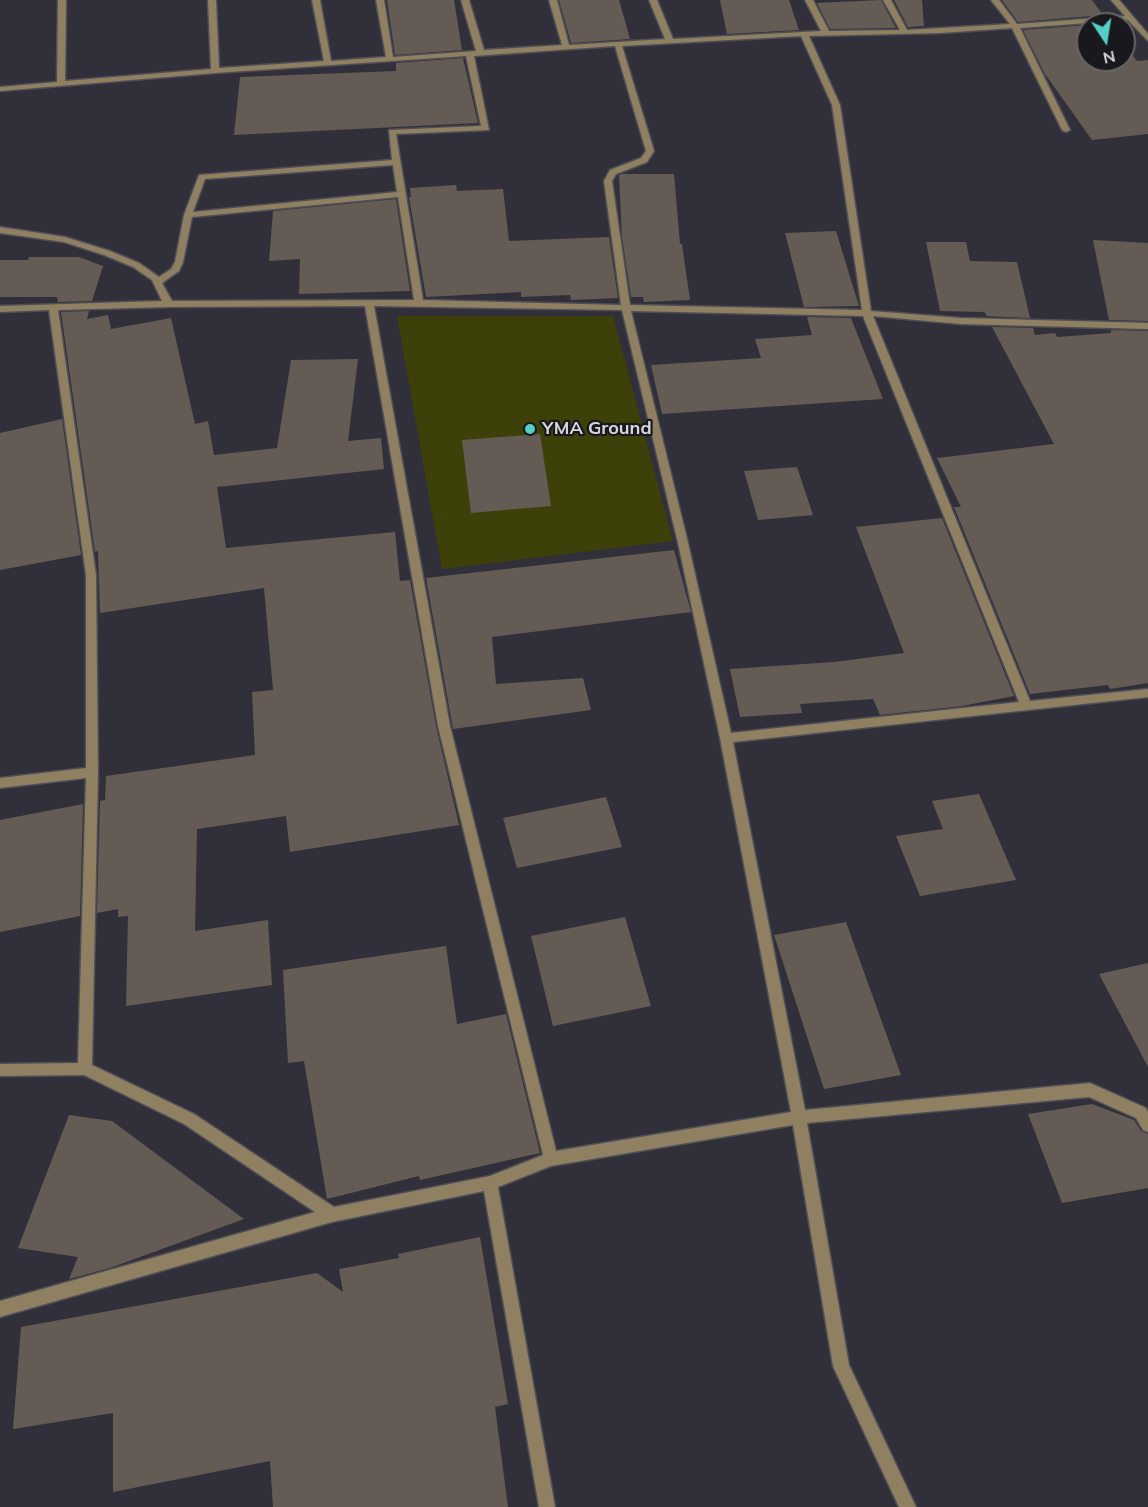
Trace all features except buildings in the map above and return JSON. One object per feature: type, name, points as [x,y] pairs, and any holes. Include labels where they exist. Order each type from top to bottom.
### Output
[{"type":"street","points":[[61,83],[62,0]]},
{"type":"street","points":[[212,0],[215,71]]},
{"type":"street","points":[[316,0],[328,63]]},
{"type":"street","points":[[380,0],[390,59]]},
{"type":"street","points":[[465,0],[481,54]]},
{"type":"street","points":[[553,0],[566,47]]},
{"type":"street","points":[[652,0],[670,41]]},
{"type":"street","points":[[809,0],[826,33]]},
{"type":"street","points":[[887,0],[904,31]]},
{"type":"street","points":[[995,0],[1015,26],[1066,130]]},
{"type":"street","points":[[1115,0],[1126,12]]},
{"type":"street","points":[[0,89],[215,71],[566,47],[1076,22]]},
{"type":"street","points":[[1136,24],[1148,39]]},
{"type":"street","points":[[804,34],[837,105],[867,313],[1026,706]]},
{"type":"street","points":[[618,44],[650,151],[645,160],[613,172],[608,181],[626,308],[683,543],[726,738],[799,1117],[841,1366],[908,1507]]},
{"type":"street","points":[[419,303],[392,132],[486,128],[470,55]]},
{"type":"street","points":[[157,282],[175,271],[179,262],[188,215],[202,177],[397,162]]},
{"type":"street","points":[[188,215],[402,194]]},
{"type":"street","points":[[0,230],[65,240],[136,265],[157,282],[168,304]]},
{"type":"street","points":[[369,303],[444,726],[551,1159]]},
{"type":"street","points":[[0,309],[168,304],[419,303],[867,313],[961,321],[1148,326]]},
{"type":"street","points":[[52,308],[91,575],[92,772],[85,1069]]},
{"type":"street","points":[[726,738],[1148,693]]},
{"type":"street","points":[[0,783],[92,772]]},
{"type":"street","points":[[0,1070],[85,1069],[189,1119],[332,1215]]},
{"type":"street","points":[[0,1309],[332,1215],[490,1183],[551,1159],[799,1117],[1090,1090],[1146,1116]]},
{"type":"street","points":[[490,1183],[547,1507]]},
{"type":"shaded area","name":"YMA Ground","points":[[397,316],[613,316],[673,541],[442,569]]},
{"type":"place","name":"YMA Ground","points":[[530,429]]}]
